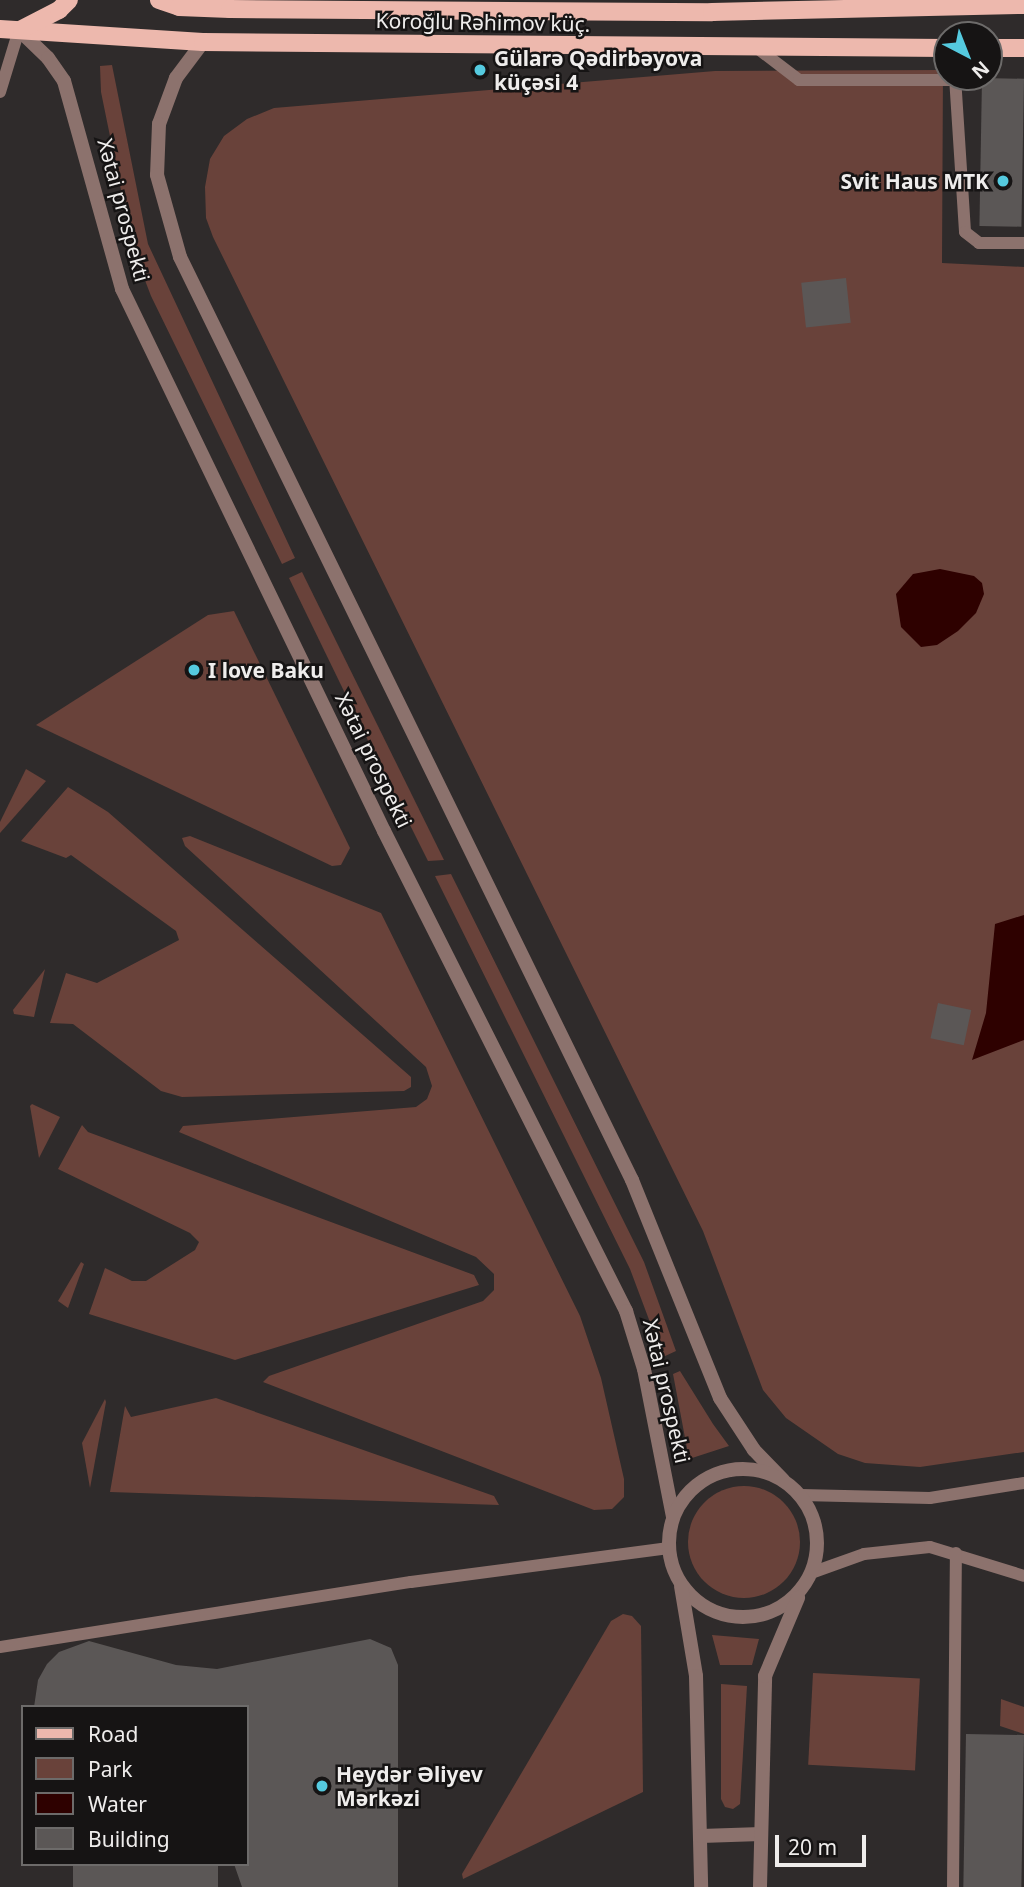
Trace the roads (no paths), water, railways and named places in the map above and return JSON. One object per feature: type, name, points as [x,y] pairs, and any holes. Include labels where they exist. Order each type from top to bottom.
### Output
[{"type":"main road","points":[[19,30],[59,10],[69,0]]},
{"type":"main road","name":"Koroğlu Rəhimov küç.","points":[[159,0],[179,7],[287,5],[712,12],[1017,3]]},
{"type":"main road","name":"Koroğlu Rəhimov küç.","points":[[0,29],[202,42],[933,48]]},
{"type":"main road","points":[[1003,48],[1024,48]]},
{"type":"street","name":"Xətai prospekti","points":[[19,30],[48,58],[64,81],[122,289],[384,831],[626,1311],[644,1369],[673,1517]]},
{"type":"street","name":"Xətai prospekti","points":[[202,42],[176,78],[158,138],[157,175],[180,257],[632,1180],[720,1398],[754,1450],[783,1480]]},
{"type":"street","points":[[701,1887],[693,1636],[669,1548],[673,1517],[700,1483],[719,1473],[763,1471],[783,1480],[801,1496],[817,1533],[807,1580],[765,1676],[760,1887]]},
{"type":"street","points":[[680,1581],[695,1600],[716,1612],[740,1617],[765,1614],[787,1603],[807,1580]]},
{"type":"street","points":[[701,1836],[761,1834]]},
{"type":"lane","points":[[0,92],[19,30]]},
{"type":"lane","points":[[757,48],[799,80],[933,79]]},
{"type":"lane","points":[[956,91],[965,232],[979,243],[1024,243]]},
{"type":"lane","points":[[801,1496],[930,1498],[1024,1483]]},
{"type":"lane","points":[[807,1580],[863,1554],[896,1548],[930,1547],[1024,1576]]},
{"type":"lane","points":[[0,1647],[411,1582],[669,1548]]},
{"type":"lane","points":[[954,1887],[956,1553]]},
{"type":"water","points":[[940,569],[974,576],[982,583],[984,594],[976,613],[958,631],[937,645],[921,647],[901,627],[896,594],[913,574]]},
{"type":"water","points":[[1024,915],[1024,1040],[972,1060],[986,1013],[995,924]]},
{"type":"place","name":"Gülarə Qədirbəyova küçəsi 4","points":[[480,70]]},
{"type":"place","name":"Svit Haus MTK","points":[[1003,181]]},
{"type":"place","name":"I love Baku","points":[[194,670]]},
{"type":"place","name":"Heydər Əliyev Mərkəzi","points":[[322,1786]]}]
